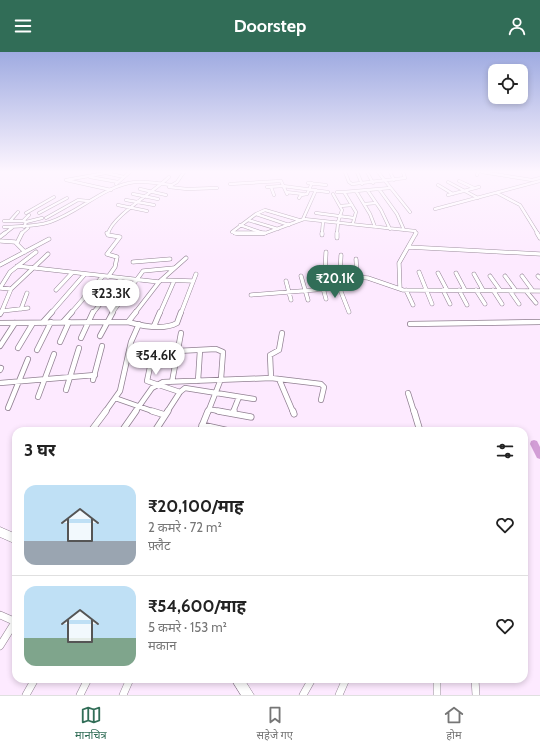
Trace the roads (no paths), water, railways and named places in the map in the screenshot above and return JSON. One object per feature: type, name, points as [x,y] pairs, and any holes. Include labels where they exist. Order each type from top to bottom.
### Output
[{"type":"street","points":[[16,243],[26,228],[25,222],[27,214],[46,202]]},
{"type":"street","points":[[39,213],[61,202],[70,204]]},
{"type":"street","points":[[30,211],[47,217],[74,202]]},
{"type":"street","points":[[4,227],[26,228],[54,220],[86,202]]},
{"type":"street","points":[[108,253],[120,238],[107,234],[117,218],[139,202],[154,205]]},
{"type":"street","points":[[310,202],[301,220],[266,234],[232,233],[240,225],[256,214],[267,210],[301,220],[353,223],[390,229],[412,230],[416,233],[399,263],[400,290]]},
{"type":"street","points":[[337,238],[338,222],[342,210],[338,202]]},
{"type":"street","points":[[350,202],[356,212],[353,223]]},
{"type":"street","points":[[388,202],[397,214],[404,230]]},
{"type":"street","points":[[402,202],[410,212]]},
{"type":"street","points":[[435,209],[462,202]]},
{"type":"street","points":[[514,202],[520,205],[540,238]]},
{"type":"street","points":[[375,227],[364,204],[376,203],[390,229]]},
{"type":"street","points":[[118,205],[147,211]]},
{"type":"street","points":[[340,206],[352,205]]},
{"type":"street","points":[[10,221],[18,212]]},
{"type":"street","points":[[316,213],[354,218]]},
{"type":"street","points":[[256,214],[289,224]]},
{"type":"street","points":[[4,221],[25,222],[42,218]]},
{"type":"street","points":[[248,220],[278,229]]},
{"type":"street","points":[[322,235],[323,221]]},
{"type":"street","points":[[240,225],[266,234]]},
{"type":"street","points":[[0,237],[13,227]]},
{"type":"street","points":[[0,265],[49,239]]},
{"type":"street","points":[[2,241],[16,243],[25,252]]},
{"type":"street","points":[[408,247],[540,254]]},
{"type":"street","points":[[11,289],[0,288],[7,275],[36,252]]},
{"type":"street","points":[[325,274],[326,252]]},
{"type":"street","points":[[108,253],[117,254]]},
{"type":"street","points":[[63,322],[84,297],[116,265],[117,257],[109,256],[108,253]]},
{"type":"street","points":[[1,313],[11,289],[35,268],[48,254]]},
{"type":"street","points":[[340,276],[341,255]]},
{"type":"street","points":[[17,256],[24,260]]},
{"type":"street","points":[[128,322],[160,281],[186,258]]},
{"type":"street","points":[[356,259],[357,277]]},
{"type":"street","points":[[133,262],[170,260]]},
{"type":"street","points":[[155,261],[155,269]]},
{"type":"street","points":[[17,266],[138,280],[193,282]]},
{"type":"street","points":[[100,336],[106,322],[138,280],[143,271],[174,268]]},
{"type":"street","points":[[56,290],[72,272]]},
{"type":"street","points":[[419,272],[432,304]]},
{"type":"street","points":[[310,273],[368,278],[400,290],[540,291]]},
{"type":"street","points":[[438,273],[450,304]]},
{"type":"street","points":[[456,273],[465,290]]},
{"type":"street","points":[[42,323],[85,274]]},
{"type":"street","points":[[0,324],[128,322],[154,326],[175,326],[196,274]]},
{"type":"street","points":[[318,274],[326,299]]},
{"type":"street","points":[[474,274],[483,290]]},
{"type":"street","points":[[301,276],[308,300]]},
{"type":"street","points":[[490,276],[500,290]]},
{"type":"street","points":[[505,276],[516,291]]},
{"type":"street","points":[[522,276],[533,291]]},
{"type":"street","points":[[81,338],[87,322],[102,300],[121,278]]},
{"type":"street","points":[[336,279],[349,312]]},
{"type":"street","points":[[154,326],[174,281]]},
{"type":"street","points":[[286,281],[291,300]]},
{"type":"street","points":[[251,295],[339,288]]},
{"type":"street","points":[[406,290],[413,305]]},
{"type":"street","points":[[459,290],[467,305]]},
{"type":"street","points":[[476,290],[485,304]]},
{"type":"street","points":[[493,290],[502,304]]},
{"type":"street","points":[[510,290],[519,304]]},
{"type":"street","points":[[526,291],[536,304]]},
{"type":"street","points":[[21,309],[27,293]]},
{"type":"street","points":[[84,297],[120,303]]},
{"type":"street","points":[[1,313],[28,308]]},
{"type":"street","points":[[37,350],[52,322]]},
{"type":"street","points":[[60,342],[69,322]]},
{"type":"street","points":[[410,324],[540,322]]},
{"type":"street","points":[[0,346],[15,323]]},
{"type":"street","points":[[18,348],[33,323]]},
{"type":"street","points":[[94,427],[121,388],[130,349],[139,324]]},
{"type":"street","points":[[172,382],[181,333]]},
{"type":"street","points":[[271,378],[270,355],[279,350],[282,333]]},
{"type":"street","points":[[93,380],[102,346]]},
{"type":"street","points":[[66,390],[79,348]]},
{"type":"street","points":[[130,349],[154,348],[222,351],[221,380],[201,427]]},
{"type":"street","points":[[154,348],[147,381],[155,385],[180,392]]},
{"type":"street","points":[[198,381],[200,350]]},
{"type":"street","points":[[38,397],[54,354]]},
{"type":"street","points":[[8,408],[28,360]]},
{"type":"street","points":[[0,383],[95,375]]},
{"type":"street","points":[[125,427],[155,385],[172,382],[271,378],[322,384],[324,387],[321,400]]},
{"type":"street","points":[[279,379],[294,414]]},
{"type":"street","points":[[157,427],[180,392],[185,388],[254,399]]},
{"type":"street","points":[[408,393],[419,427]]},
{"type":"street","points":[[233,414],[239,397]]},
{"type":"street","points":[[115,398],[165,414]]},
{"type":"street","points":[[209,409],[251,417]]},
{"type":"street","points":[[0,532],[12,537]]},
{"type":"street","points":[[0,615],[12,620]]},
{"type":"street","points":[[0,646],[12,628]]},
{"type":"street","points":[[26,695],[33,683]]},
{"type":"street","points":[[80,695],[86,683]]},
{"type":"street","points":[[123,695],[128,683]]},
{"type":"street","points":[[240,683],[248,695]]},
{"type":"street","points":[[303,695],[310,683]]},
{"type":"street","points":[[340,695],[344,683]]},
{"type":"street","points":[[437,695],[438,683]]},
{"type":"street","points":[[475,683],[476,695]]},
{"type":"waterway","points":[[534,444],[540,455]]}]
